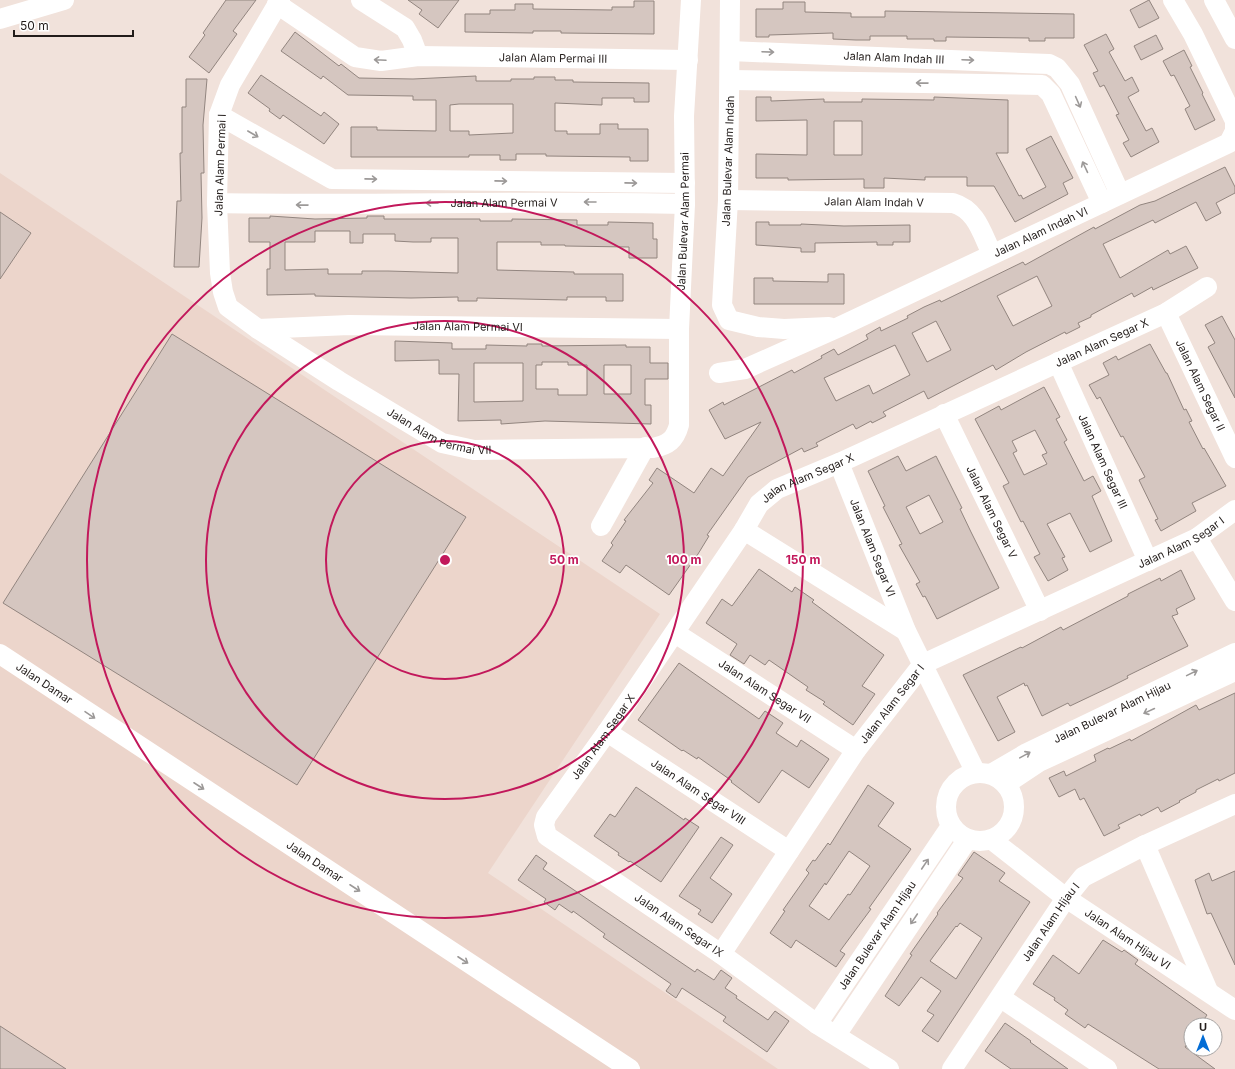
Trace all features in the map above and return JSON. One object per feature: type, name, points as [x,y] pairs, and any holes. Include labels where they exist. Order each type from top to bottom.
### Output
[{"type":"street","points":[[0,19],[64,0]]},
{"type":"street","points":[[361,0],[405,28],[412,40],[418,56]]},
{"type":"street","name":"Jalan Bulevar Alam Permai","points":[[671,441],[676,434],[679,425],[678,329],[685,204],[684,116],[691,0]]},
{"type":"street","name":"Jalan Bulevar Alam Indah","points":[[729,320],[722,305],[728,200],[730,0]]},
{"type":"street","points":[[1173,0],[1193,34],[1235,121],[1235,131]]},
{"type":"street","points":[[1214,0],[1235,39]]},
{"type":"street","name":"Jalan Alam Permai III","points":[[278,2],[355,58],[381,61],[418,56],[688,60]]},
{"type":"street","name":"Jalan Alam Permai I","points":[[258,329],[228,307],[223,292],[220,273],[217,203],[219,114],[230,86],[278,2]]},
{"type":"street","name":"Jalan Alam Indah III","points":[[730,51],[1040,62],[1057,68]]},
{"type":"street","points":[[1042,85],[1057,68],[1070,84],[1120,194]]},
{"type":"street","points":[[730,80],[1042,85],[1051,94],[1102,203]]},
{"type":"street","name":"Jalan Alam Permai V","points":[[219,114],[332,179],[685,183]]},
{"type":"street","name":"Jalan Alam Indah VI","points":[[719,373],[745,369],[839,327],[1229,143],[1235,131]]},
{"type":"street","points":[[323,205],[332,179]]},
{"type":"street","name":"Jalan Alam Indah V","points":[[728,200],[953,203],[964,206],[973,215],[992,254]]},
{"type":"street","name":"Jalan Alam Permai V","points":[[217,203],[323,205],[512,202],[685,204]]},
{"type":"street","name":"Jalan Alam Segar X","points":[[544,825],[546,817],[607,732],[744,530],[759,504],[777,489],[839,463],[1166,313],[1207,287]]},
{"type":"street","name":"Jalan Alam Segar II","points":[[1166,313],[1235,458]]},
{"type":"street","name":"Jalan Alam Indah VI","points":[[729,320],[758,327],[784,329],[839,327]]},
{"type":"street","name":"Jalan Alam Permai VI","points":[[258,329],[350,325],[678,329]]},
{"type":"street","name":"Jalan Alam Permai VII","points":[[258,329],[339,381],[436,439],[456,447],[474,450],[645,447],[664,446],[671,441]]},
{"type":"street","name":"Jalan Alam Segar III","points":[[1058,362],[1148,561]]},
{"type":"street","name":"Jalan Alam Segar V","points":[[944,414],[1040,611]]},
{"type":"street","points":[[601,526],[645,447]]},
{"type":"street","name":"Jalan Alam Segar VI","points":[[839,463],[906,631],[923,664],[991,777]]},
{"type":"street","name":"Jalan Alam Segar I","points":[[721,954],[856,750],[923,664],[1196,538],[1235,510]]},
{"type":"street","points":[[744,530],[906,631]]},
{"type":"street","points":[[1196,538],[1235,601]]},
{"type":"street","name":"Jalan Alam Segar VII","points":[[675,632],[856,750]]},
{"type":"street","name":"Jalan Bulevar Alam Hijau","points":[[991,777],[1027,753],[1235,653]]},
{"type":"street","name":"Jalan Damar","points":[[0,654],[630,1069]]},
{"type":"street","name":"Jalan Bulevar Alam Hijau","points":[[991,777],[1039,762],[1235,671]]},
{"type":"street","name":"Jalan Alam Segar VIII","points":[[607,732],[789,851]]},
{"type":"street","points":[[963,777],[991,777],[1013,796],[1015,809],[1012,822],[1004,833],[992,840],[967,840],[958,834],[951,826],[946,814],[946,800],[952,787],[963,777]]},
{"type":"street","name":"Jalan Alam Hijau I","points":[[952,1069],[1001,998],[1066,898],[1083,877],[1146,845],[1235,804]]},
{"type":"street","name":"Jalan Alam Segar IX","points":[[544,825],[547,836],[721,954],[817,1024],[889,1069]]},
{"type":"street","name":"Jalan Bulevar Alam Hijau","points":[[817,1024],[951,826]]},
{"type":"street","name":"Jalan Bulevar Alam Hijau","points":[[836,1035],[967,840]]},
{"type":"street","name":"Jalan Alam Hijau VI","points":[[992,840],[1066,898],[1235,1010]]},
{"type":"street","points":[[1146,845],[1208,991]]},
{"type":"street","points":[[1001,998],[1107,1069]]},
{"type":"shaded area","points":[[0,173],[660,614],[488,873],[778,1069],[0,1069]]},
{"type":"building","points":[[226,0],[256,0],[233,31],[237,34],[209,73],[189,57],[205,35],[203,33]]},
{"type":"building","points":[[408,0],[459,0],[438,28],[419,14],[422,10]]},
{"type":"building","points":[[1149,0],[1159,18],[1139,28],[1130,10]]},
{"type":"building","points":[[634,1],[654,1],[654,34],[561,33],[561,31],[533,31],[533,33],[465,32],[465,14],[490,14],[490,10],[515,10],[515,4],[533,4],[533,9],[612,10],[612,7],[634,7]]},
{"type":"building","points":[[783,2],[805,2],[805,12],[851,13],[851,17],[885,17],[885,11],[1074,14],[1074,38],[1045,38],[1045,41],[1029,41],[1029,38],[946,37],[946,41],[934,41],[934,39],[907,39],[907,36],[870,36],[870,40],[856,40],[833,39],[833,33],[769,35],[769,37],[756,37],[756,9],[783,9]]},
{"type":"building","points":[[295,32],[339,66],[341,64],[359,78],[413,79],[476,76],[476,81],[511,81],[511,79],[555,77],[555,80],[573,80],[573,82],[649,83],[649,102],[634,102],[634,98],[602,98],[602,105],[555,103],[555,131],[567,131],[567,134],[600,134],[600,124],[618,124],[618,129],[648,129],[648,161],[630,161],[630,157],[546,156],[546,154],[516,154],[516,160],[500,160],[500,155],[469,155],[469,157],[351,157],[351,127],[377,127],[377,130],[436,131],[436,100],[413,100],[413,96],[348,95],[323,76],[321,79],[281,51]],"holes":[[[513,104],[513,133],[469,135],[469,131],[450,131],[450,105]]]},
{"type":"building","points":[[1106,34],[1114,49],[1109,52],[1125,81],[1132,77],[1139,91],[1128,97],[1146,131],[1152,128],[1159,142],[1131,157],[1123,143],[1129,140],[1116,115],[1119,114],[1104,85],[1100,87],[1093,73],[1098,71],[1084,45]]},
{"type":"building","points":[[1156,35],[1163,49],[1141,60],[1134,46]]},
{"type":"building","points":[[1184,50],[1192,66],[1190,67],[1215,120],[1195,130],[1185,109],[1190,106],[1174,75],[1171,76],[1163,61]]},
{"type":"building","points":[[261,75],[321,116],[324,112],[339,124],[324,144],[283,115],[280,119],[269,111],[270,109],[248,93]]},
{"type":"building","points":[[186,79],[207,79],[203,125],[204,173],[201,173],[202,218],[199,267],[174,267],[177,201],[181,201],[180,153],[182,153],[182,107],[186,107]]},
{"type":"building","points":[[756,97],[771,97],[771,101],[824,99],[824,102],[862,102],[862,99],[934,100],[934,97],[1008,100],[1008,153],[996,153],[1019,196],[1021,195],[1023,199],[1046,187],[1026,149],[1051,136],[1073,178],[1063,183],[1068,194],[1015,222],[994,186],[967,186],[967,177],[925,177],[925,180],[884,178],[884,188],[864,188],[864,179],[788,180],[788,178],[756,178],[756,154],[807,155],[807,120],[756,121]],"holes":[[[834,121],[862,121],[862,155],[834,155]]]},
{"type":"building","points":[[1225,167],[1235,187],[1235,193],[1216,203],[1221,213],[1206,221],[1196,202],[1155,223],[1153,220],[1103,244],[1120,278],[1168,250],[1170,254],[1186,246],[1198,268],[1153,290],[1152,287],[1134,297],[1132,293],[1078,323],[1080,327],[1066,334],[1065,332],[1026,352],[996,370],[993,365],[928,399],[924,391],[883,412],[886,416],[872,423],[871,421],[856,429],[853,424],[816,443],[818,446],[804,452],[802,448],[748,477],[707,535],[709,536],[698,554],[669,595],[626,565],[620,573],[602,561],[613,545],[611,543],[626,521],[624,520],[653,483],[649,480],[657,468],[694,493],[711,468],[723,476],[761,422],[725,439],[709,410],[723,402],[724,405],[792,370],[794,373],[822,358],[821,356],[834,349],[838,355],[868,339],[866,335],[880,327],[881,331],[908,318],[907,316],[924,307],[940,300],[941,302],[1023,262],[1025,265],[1094,227],[1095,229],[1140,205],[1155,201]],"holes":[[[1037,276],[1052,306],[1013,326],[997,296]],[[936,321],[951,350],[927,362],[912,333]],[[895,345],[910,375],[873,394],[869,385],[836,401],[824,378]]]},
{"type":"building","points":[[0,212],[31,233],[0,279]]},
{"type":"building","points":[[270,216],[315,219],[367,218],[367,216],[384,216],[384,219],[480,219],[480,221],[512,221],[512,219],[577,220],[577,225],[608,225],[608,222],[653,223],[653,239],[657,239],[657,258],[629,258],[629,247],[541,245],[541,242],[497,242],[497,270],[574,272],[574,274],[623,274],[623,301],[606,301],[606,297],[567,297],[567,300],[477,298],[477,301],[458,301],[458,297],[411,298],[315,296],[315,294],[267,295],[267,269],[270,269],[270,242],[249,242],[249,218],[270,218]],"holes":[[[315,231],[350,231],[350,243],[363,243],[363,234],[395,234],[395,241],[413,242],[431,242],[431,238],[458,238],[458,273],[362,271],[362,274],[328,274],[328,269],[285,270],[285,242],[315,242]]]},
{"type":"building","points":[[756,222],[769,222],[769,225],[910,225],[910,242],[893,242],[893,245],[877,245],[877,242],[815,243],[815,252],[801,252],[801,248],[756,245]]},
{"type":"building","points":[[828,274],[844,274],[844,304],[754,304],[754,278],[773,278],[773,281],[828,282]]},
{"type":"building","points":[[1222,316],[1235,340],[1235,398],[1208,347],[1215,343],[1205,325]]},
{"type":"building","points":[[172,334],[466,517],[297,785],[3,603]]},
{"type":"building","points":[[395,341],[452,343],[452,349],[486,349],[486,345],[527,346],[527,344],[542,344],[542,346],[626,345],[626,347],[650,347],[650,363],[668,363],[668,379],[645,379],[645,405],[651,405],[651,424],[545,421],[501,424],[501,420],[458,421],[459,374],[439,374],[439,360],[395,361]],"holes":[[[542,362],[568,362],[568,365],[587,365],[587,395],[558,395],[558,389],[536,389],[536,365],[542,365]],[[474,363],[523,363],[523,401],[474,402]],[[604,365],[631,365],[631,394],[604,394]]]},
{"type":"building","points":[[1150,344],[1167,373],[1184,410],[1186,409],[1192,421],[1189,422],[1203,449],[1204,448],[1226,486],[1192,503],[1196,511],[1161,531],[1155,520],[1158,519],[1139,480],[1145,477],[1123,436],[1121,437],[1100,397],[1097,399],[1089,385],[1109,375],[1103,363],[1116,356],[1118,360]]},
{"type":"building","points":[[1044,387],[1060,417],[1056,419],[1067,440],[1064,442],[1084,481],[1093,476],[1101,491],[1092,496],[1112,541],[1090,552],[1070,513],[1047,524],[1065,557],[1062,558],[1068,570],[1048,581],[1034,557],[1040,554],[1023,521],[1021,522],[1003,486],[1009,483],[975,419],[999,406],[1001,410]],"holes":[[[1035,430],[1047,453],[1042,455],[1047,464],[1024,475],[1013,453],[1017,451],[1012,441]]]},
{"type":"building","points":[[898,456],[906,471],[936,456],[999,588],[937,619],[925,596],[923,597],[916,584],[920,582],[899,545],[902,544],[883,507],[885,506],[868,471]],"holes":[[[929,495],[943,522],[920,534],[906,507]]]},
{"type":"building","points":[[759,569],[792,592],[795,587],[814,600],[812,602],[884,655],[862,686],[875,694],[853,725],[823,704],[825,702],[806,690],[808,687],[769,660],[765,665],[750,655],[744,664],[730,655],[737,644],[706,623],[722,599],[732,606]]},
{"type":"building","points":[[1181,570],[1195,599],[1176,609],[1178,614],[1172,616],[1188,646],[1127,676],[1128,678],[1110,687],[1070,706],[1068,703],[1042,716],[1027,685],[1025,686],[1024,683],[997,697],[1015,732],[998,741],[963,675],[1021,647],[1022,648],[1061,627],[1063,630],[1128,596],[1128,594],[1160,578],[1161,581]]},
{"type":"building","points":[[679,663],[759,719],[765,711],[783,723],[776,733],[797,747],[801,740],[829,759],[809,788],[782,770],[759,803],[731,782],[732,781],[698,757],[697,759],[683,750],[682,751],[638,720]]},
{"type":"building","points":[[1235,693],[1235,773],[1219,781],[1218,779],[1196,790],[1196,792],[1161,812],[1158,807],[1141,816],[1140,814],[1118,825],[1120,828],[1104,836],[1084,798],[1080,800],[1075,789],[1059,797],[1049,778],[1064,771],[1066,776],[1096,761],[1094,755],[1130,739],[1131,741],[1196,705],[1199,710]]},
{"type":"building","points":[[868,785],[894,803],[878,826],[911,849],[869,908],[871,909],[840,951],[845,954],[836,967],[796,940],[791,948],[770,933],[785,911],[783,910],[809,873],[806,870],[813,860],[815,861],[828,843],[830,845]],"holes":[[[849,851],[870,866],[850,895],[848,894],[829,920],[809,906],[825,883],[826,885]]]},
{"type":"building","points":[[636,787],[684,820],[685,818],[699,827],[661,882],[630,861],[629,862],[618,855],[619,853],[594,836],[610,814],[615,817]]},
{"type":"building","points":[[721,837],[733,845],[710,878],[732,894],[712,923],[698,914],[701,910],[679,896]]},
{"type":"building","points":[[974,852],[1005,873],[999,881],[1030,902],[938,1042],[922,1031],[934,1015],[927,1011],[941,991],[921,977],[899,1006],[885,996],[912,955],[910,954],[938,914],[937,913],[963,878],[958,875]],"holes":[[[960,923],[982,938],[956,979],[930,961],[956,926],[957,927]]]},
{"type":"building","points":[[536,855],[547,863],[543,869],[695,972],[697,969],[714,980],[721,970],[732,978],[725,988],[737,996],[736,998],[768,1020],[775,1011],[789,1021],[767,1052],[723,1021],[726,1017],[682,988],[676,998],[666,991],[671,984],[603,937],[605,934],[573,911],[572,913],[559,904],[555,910],[544,902],[546,899],[518,880]]},
{"type":"building","points":[[1235,871],[1235,965],[1211,913],[1207,914],[1195,880],[1209,873],[1212,881]]},
{"type":"building","points":[[1103,940],[1122,952],[1124,950],[1138,960],[1135,964],[1207,1015],[1206,1017],[1183,1017],[1183,1057],[1199,1057],[1215,1069],[1159,1069],[1088,1024],[1085,1028],[1065,1014],[1068,1010],[1054,1000],[1055,998],[1033,984],[1053,955],[1079,974]]},
{"type":"building","points":[[1005,1023],[1068,1069],[1011,1069],[985,1051]]},
{"type":"building","points":[[0,1026],[66,1069],[0,1069]]}]
